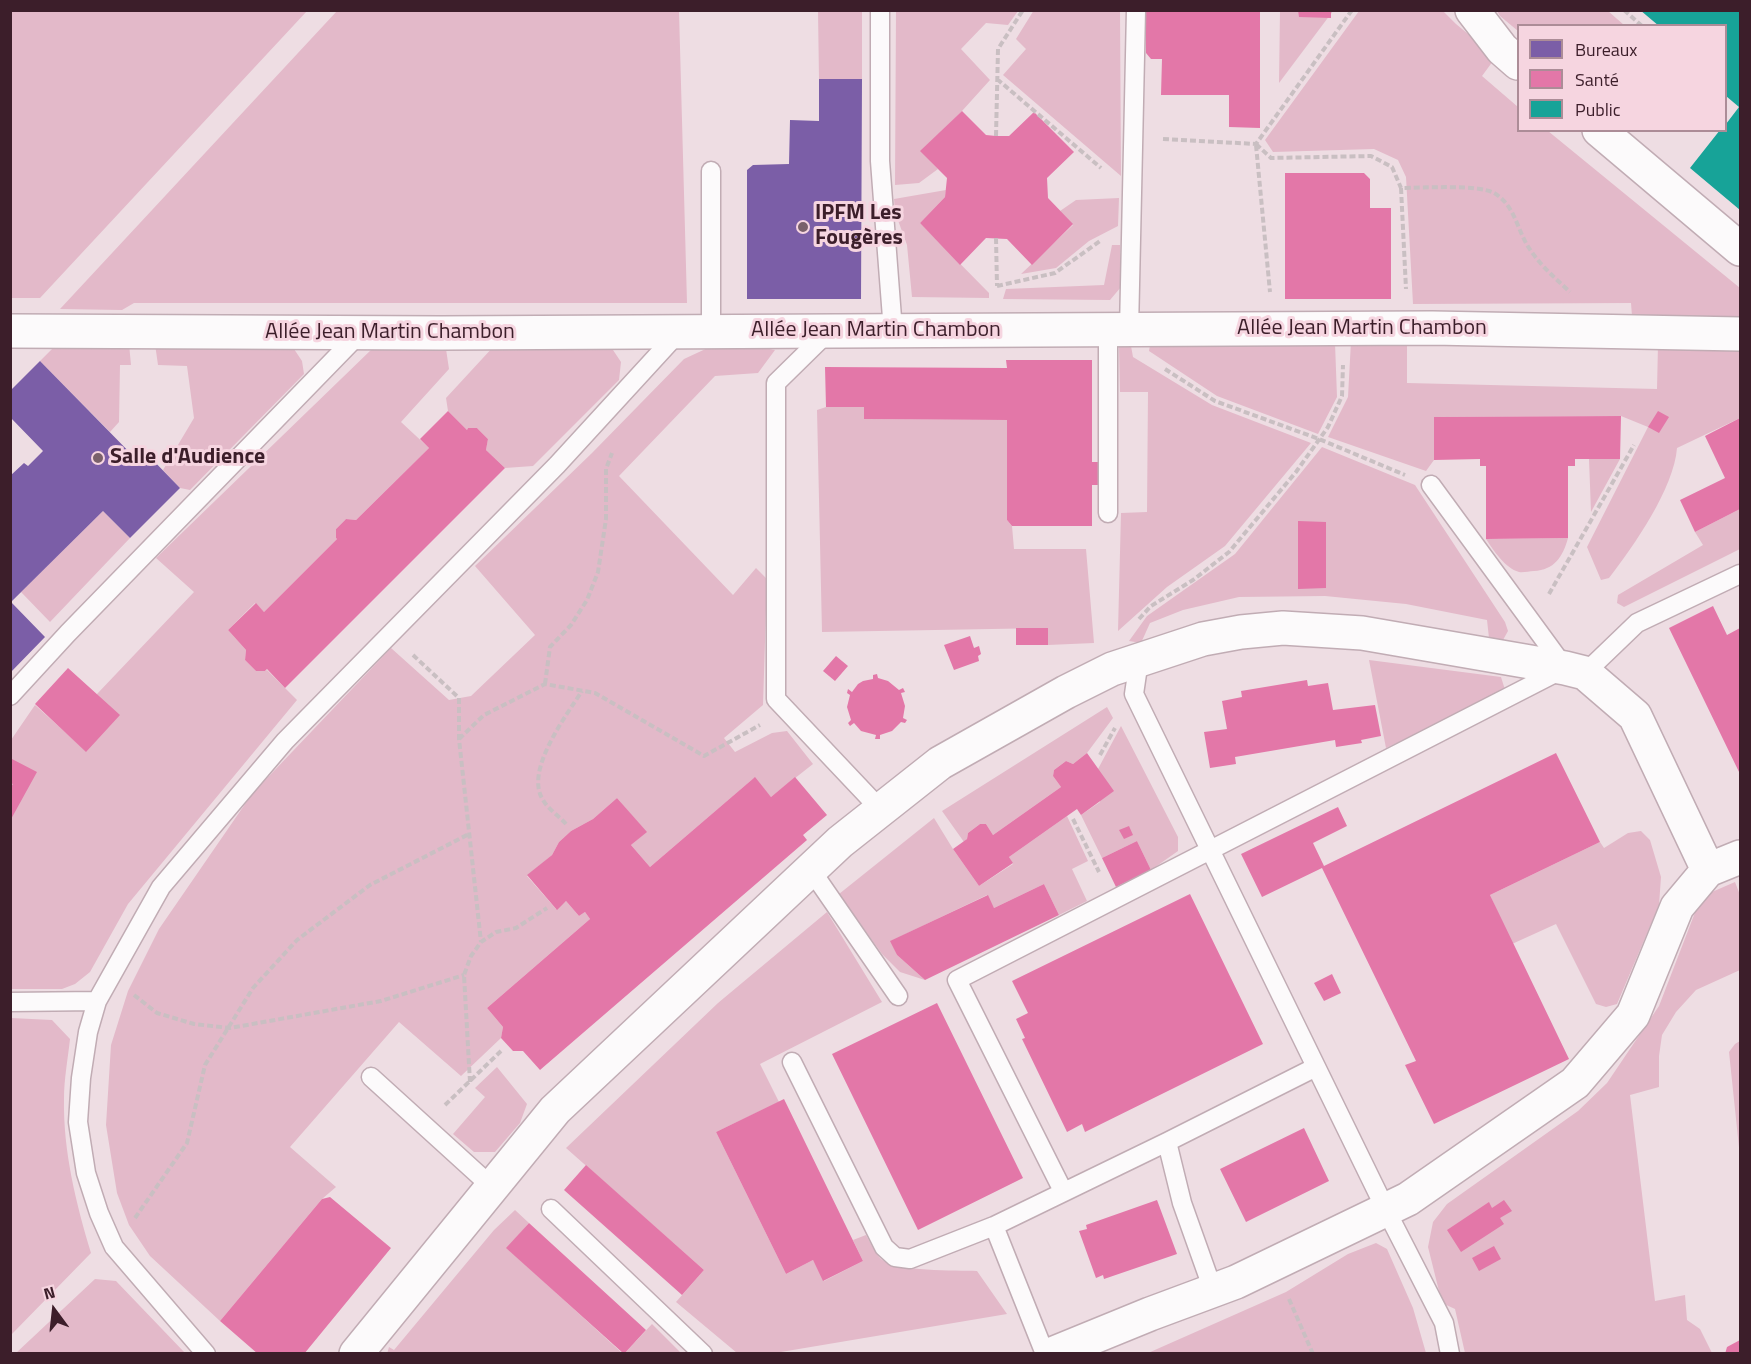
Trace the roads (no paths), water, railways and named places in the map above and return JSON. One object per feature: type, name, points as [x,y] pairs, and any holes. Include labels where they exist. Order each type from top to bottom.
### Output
[{"type":"street","points":[[1472,10],[1502,49],[1517,62]]},
{"type":"street","points":[[1601,132],[1740,249]]},
{"type":"street","name":"Allée Jean Martin Chambon","points":[[14,334],[1407,328],[1740,334]]},
{"type":"street","points":[[356,1353],[555,1110],[840,842],[940,763],[1066,692],[1112,669],[1203,639],[1283,628],[1362,633],[1575,670],[1635,716],[1708,870]]},
{"type":"street","points":[[1052,1353],[1274,1264],[1408,1199],[1575,1083],[1633,1015],[1677,907],[1708,870],[1740,858]]},
{"type":"lane","points":[[880,10],[880,161],[893,331]]},
{"type":"lane","points":[[1108,513],[1118,330],[1132,229],[1136,10]]},
{"type":"lane","points":[[206,1353],[114,1247],[99,1213],[86,1173],[78,1122],[81,1078],[88,1032],[97,1001],[162,887],[285,741],[557,465],[695,332],[711,171]]},
{"type":"lane","points":[[829,331],[776,382],[776,699],[881,810]]},
{"type":"lane","points":[[10,696],[68,633],[360,333]]},
{"type":"lane","points":[[1431,485],[1533,624],[1575,670]]},
{"type":"lane","points":[[1063,1191],[957,980],[1210,849],[1575,670],[1636,623],[1740,574]]},
{"type":"lane","points":[[1139,660],[1134,694],[1443,1323],[1450,1353]]},
{"type":"lane","points":[[811,870],[898,996]]},
{"type":"lane","points":[[10,1002],[97,1001]]},
{"type":"lane","points":[[792,1062],[884,1247],[895,1257],[910,1259],[994,1226],[1316,1067]]},
{"type":"lane","points":[[371,1077],[492,1187]]},
{"type":"lane","points":[[1167,1142],[1182,1203],[1213,1290]]},
{"type":"lane","points":[[551,1209],[703,1353]]},
{"type":"lane","points":[[994,1226],[1045,1353]]},
{"type":"place","name":"IPFM Les Fougères","points":[[803,227]]},
{"type":"place","name":"Salle d'Audience","points":[[98,458]]}]
